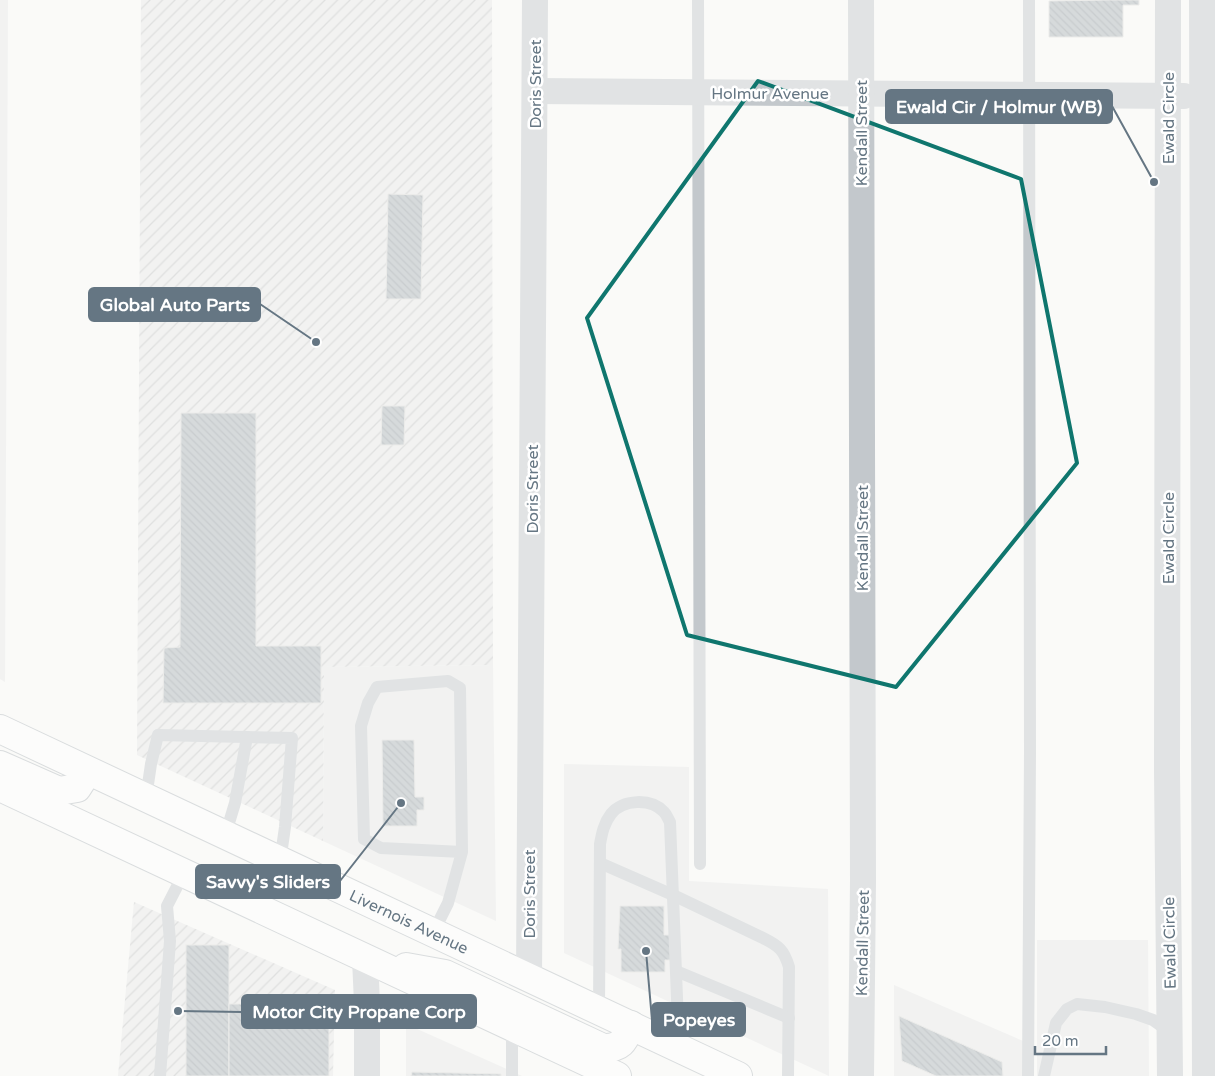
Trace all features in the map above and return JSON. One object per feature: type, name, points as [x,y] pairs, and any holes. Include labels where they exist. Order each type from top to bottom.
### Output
[{"type":"main road","name":"Livernois Avenue","points":[[0,729],[738,1076]]},
{"type":"main road","points":[[0,765],[58,791],[77,788],[88,771]]},
{"type":"main road","points":[[0,787],[512,1027],[576,1062],[617,1076]]},
{"type":"main road","points":[[365,959],[445,974],[603,1048],[617,1046],[622,1043],[631,1025]]},
{"type":"street","name":"Doris Street","points":[[529,978],[535,0]]},
{"type":"street","name":"Kendall Street","points":[[860,1076],[863,880],[861,0]]},
{"type":"street","name":"Ewald Circle","points":[[1168,0],[1167,770],[1170,1076]]},
{"type":"street","points":[[1202,0],[1208,96],[1209,771],[1205,1076]]},
{"type":"street","name":"Holmur Avenue","points":[[535,91],[1208,96]]},
{"type":"street","points":[[1167,770],[1209,771]]},
{"type":"street","points":[[365,959],[367,1076]]},
{"type":"lane","points":[[698,0],[700,864]]},
{"type":"lane","points":[[1028,1076],[1030,753],[1029,0]]},
{"type":"lane","points":[[433,933],[448,903],[462,852],[460,688],[448,681],[377,688],[368,702],[361,726],[364,839],[381,848],[462,852]]},
{"type":"lane","points":[[146,798],[158,734],[292,738],[285,827],[280,862]]},
{"type":"lane","points":[[225,836],[235,803],[247,737]]},
{"type":"lane","points":[[599,1010],[600,844],[604,826],[612,813],[622,805],[637,802],[650,803],[664,812],[670,822],[678,1048]]},
{"type":"lane","points":[[600,863],[673,895],[777,946],[785,953],[789,967],[788,1076]]},
{"type":"lane","points":[[160,1076],[170,941],[167,906],[184,873]]},
{"type":"lane","points":[[676,971],[789,1018]]},
{"type":"lane","points":[[1044,1076],[1056,1023],[1066,1009],[1077,1004],[1105,1007],[1153,1020],[1170,1032]]},
{"type":"lane","points":[[512,1027],[512,1076]]},
{"type":"highlighted area","points":[[758,81],[1021,179],[1077,463],[896,687],[687,635],[587,318]]},
{"type":"shaded area","points":[[0,0],[8,0],[5,682],[0,679]]},
{"type":"shaded area","points":[[141,0],[492,0],[493,665],[324,667],[323,841],[137,755]]},
{"type":"shaded area","points":[[493,665],[496,921],[323,841],[324,667]]},
{"type":"shaded area","points":[[564,764],[689,767],[689,881],[828,889],[829,1076],[564,953]]},
{"type":"shaded area","points":[[134,902],[335,990],[333,1076],[118,1076]]},
{"type":"shaded area","points":[[1037,940],[1148,940],[1149,1076],[1037,1076]]},
{"type":"shaded area","points":[[894,985],[1023,1041],[1022,1076],[894,1076]]},
{"type":"shaded area","points":[[406,1024],[522,1076],[406,1076]]},
{"type":"building","points":[[1139,0],[1139,5],[1123,5],[1123,37],[1049,37],[1049,1]]},
{"type":"building","points":[[388,194],[423,195],[421,299],[386,299]]},
{"type":"building","points":[[382,406],[405,406],[404,445],[381,445]]},
{"type":"building","points":[[181,413],[256,413],[256,646],[321,646],[321,703],[163,703],[164,648],[180,647]]},
{"type":"building","points":[[382,740],[414,740],[415,797],[424,797],[424,810],[417,810],[417,826],[383,826]]},
{"type":"building","points":[[620,906],[664,906],[664,935],[672,935],[672,960],[665,960],[665,972],[621,972],[621,949],[618,949]]},
{"type":"building","points":[[186,945],[229,945],[229,1076],[186,1076]]},
{"type":"building","points":[[229,1004],[329,1004],[329,1076],[229,1076]]},
{"type":"building","points":[[899,1016],[1002,1062],[1003,1076],[936,1076],[902,1061]]},
{"type":"building","points":[[412,1072],[501,1074],[501,1076],[411,1076]]},
{"type":"place","name":"Ewald Cir / Holmur (WB)","points":[[1154,182]]},
{"type":"place","name":"Global Auto Parts","points":[[316,342]]},
{"type":"place","name":"Savvy's Sliders","points":[[401,803]]},
{"type":"place","name":"Popeyes","points":[[646,951]]},
{"type":"place","name":"Motor City Propane Corp","points":[[178,1011]]}]
